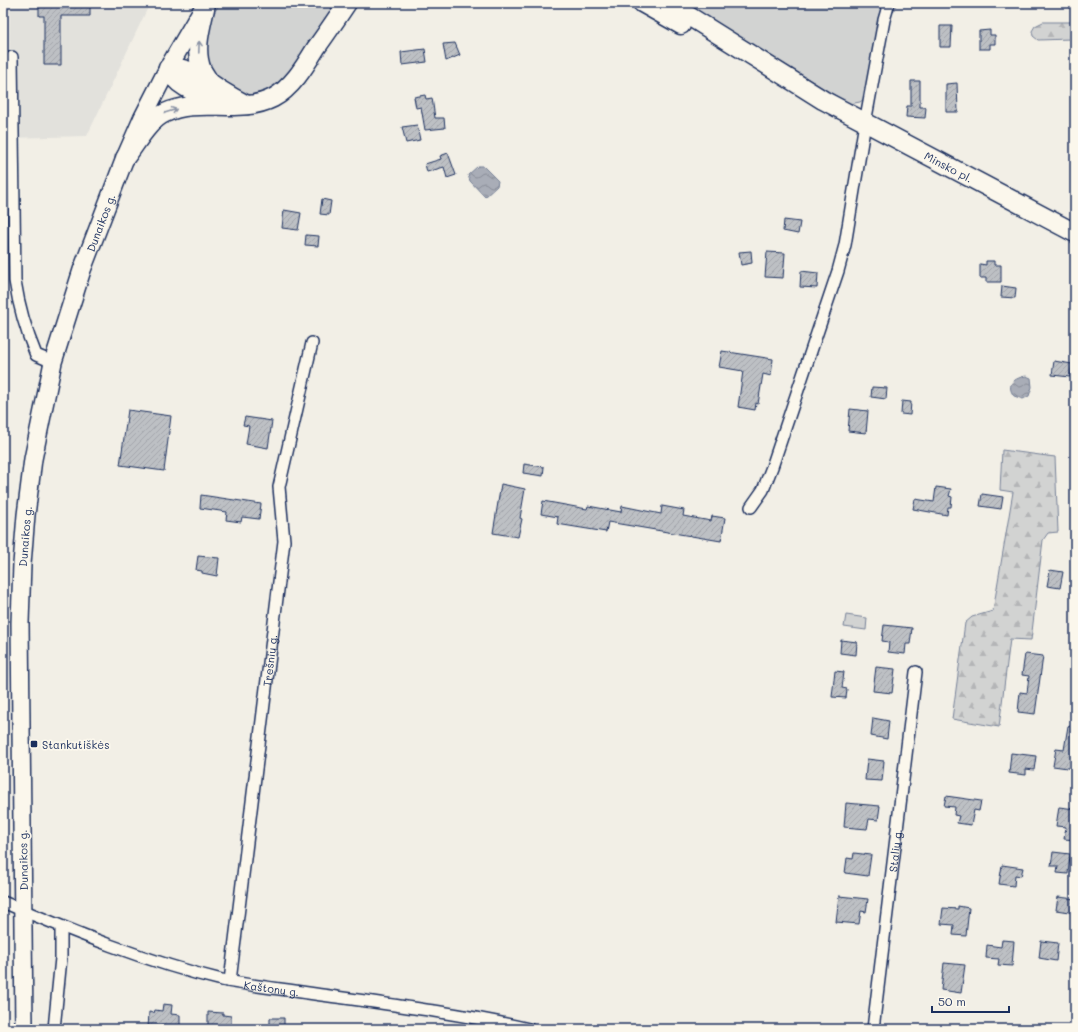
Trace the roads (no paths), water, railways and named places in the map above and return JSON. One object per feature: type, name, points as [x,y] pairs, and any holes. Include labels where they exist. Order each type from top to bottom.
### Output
[{"type":"highway","points":[[125,158],[154,121],[165,113],[179,108],[255,104],[273,98],[292,83],[347,3]]},
{"type":"highway","name":"Minsko pl.","points":[[642,3],[762,71],[823,100],[1075,233]]},
{"type":"highway","name":"Minsko pl.","points":[[668,3],[823,100]]},
{"type":"highway","points":[[206,4],[200,34],[199,58],[202,70],[210,83]]},
{"type":"highway","points":[[175,67],[186,69],[210,83],[239,106],[183,86],[171,75],[168,68],[175,67]]},
{"type":"main road","name":"Dunaikos g.","points":[[24,1029],[20,623],[22,564],[33,459],[53,362],[82,270],[125,158],[143,117],[168,68],[206,4]]},
{"type":"street","points":[[750,507],[762,490],[772,467],[838,272],[845,246],[865,123],[884,20],[889,3]]},
{"type":"street","points":[[12,56],[16,287],[28,336],[36,355],[53,362]]},
{"type":"street","name":"Trešnių g.","points":[[230,981],[284,541],[279,487],[312,343]]},
{"type":"street","name":"Stalių g.","points":[[873,1029],[916,672]]},
{"type":"street","name":"Kaštonų g.","points":[[3,902],[62,927],[175,968],[230,981],[452,1013],[529,1029]]},
{"type":"street","points":[[54,1029],[61,958],[62,927]]},
{"type":"water","points":[[478,166],[483,166],[498,181],[497,186],[485,197],[470,181],[468,175]]},
{"type":"water","points":[[1026,376],[1031,378],[1032,387],[1029,396],[1023,399],[1014,396],[1011,392],[1012,382],[1018,378]]},
{"type":"place","name":"Stankutiškės","points":[[34,744]]}]
